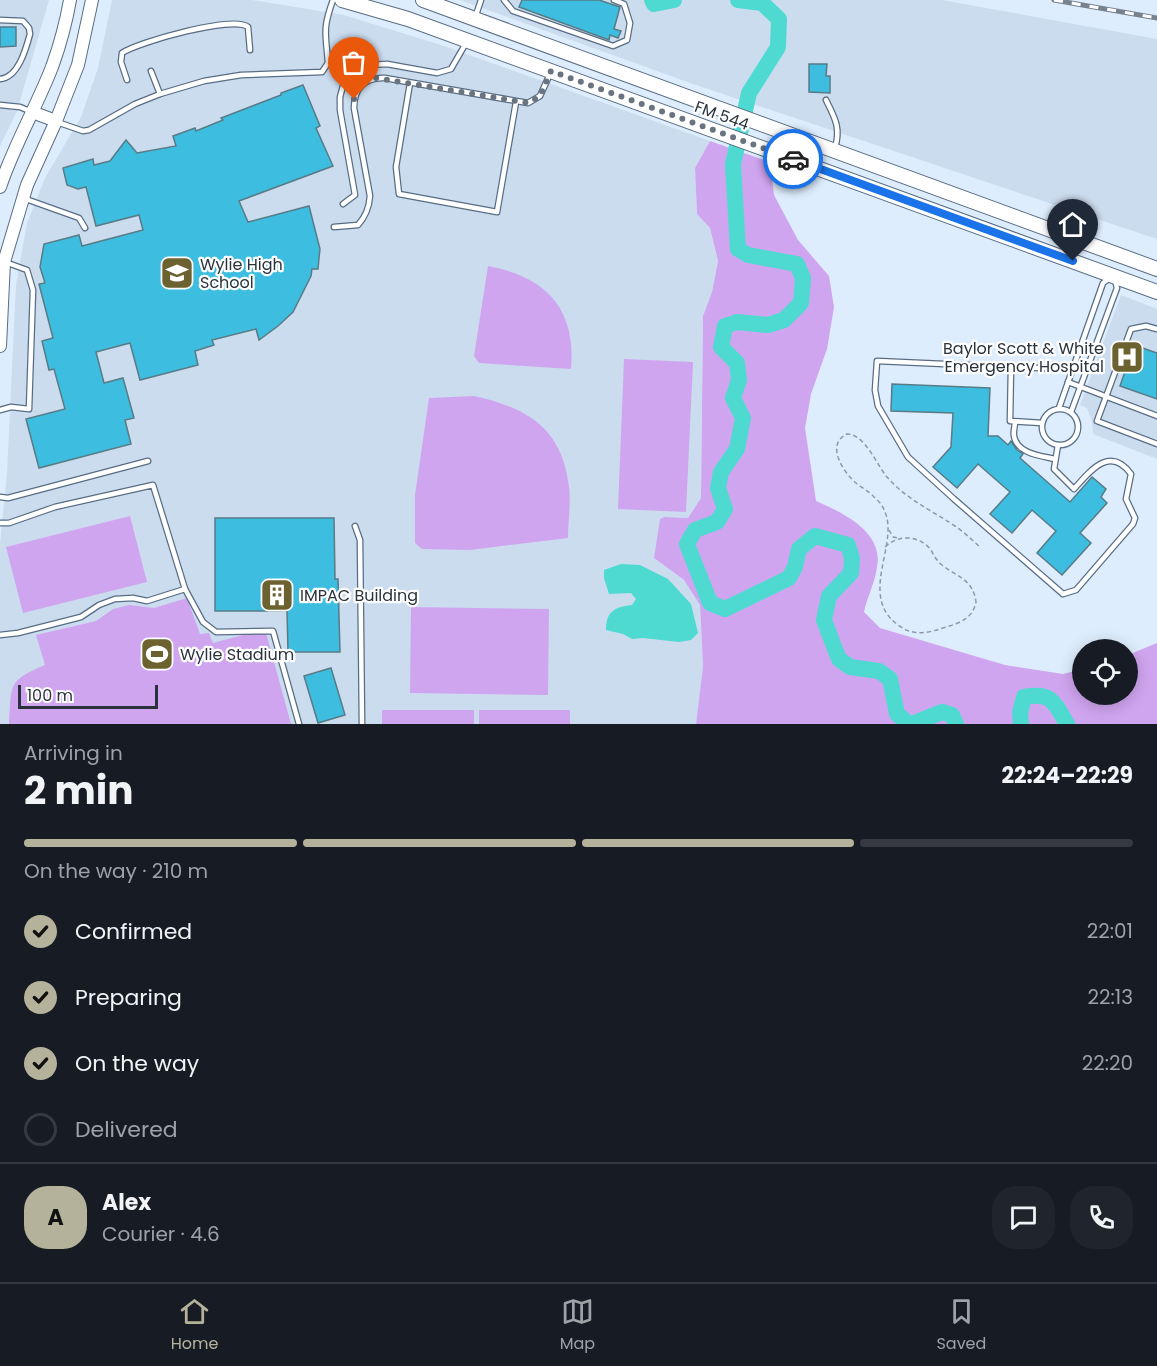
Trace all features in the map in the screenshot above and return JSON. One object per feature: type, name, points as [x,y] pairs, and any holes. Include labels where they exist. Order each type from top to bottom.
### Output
[{"type":"main road","points":[[0,187],[7,165],[32,112],[61,40],[70,0]]},
{"type":"main road","points":[[0,346],[2,262],[23,198],[81,56],[92,0]]},
{"type":"main road","name":"FM 544","points":[[342,0],[408,20],[551,71],[1157,292]]},
{"type":"main road","name":"FM 544","points":[[423,0],[1157,269]]},
{"type":"main road","points":[[467,41],[475,18]]},
{"type":"main road","points":[[32,112],[56,121]]},
{"type":"main road","points":[[1113,276],[1121,256]]},
{"type":"lane","points":[[56,121],[83,131],[89,130],[116,114],[160,94],[204,81],[241,75],[322,72],[328,63],[324,33],[333,0]]},
{"type":"lane","points":[[475,18],[481,0]]},
{"type":"lane","points":[[504,0],[513,11],[613,46],[627,39],[630,22],[624,4],[614,0]]},
{"type":"lane","points":[[0,20],[22,21],[29,28],[30,34],[14,74],[0,79]]},
{"type":"lane","points":[[127,80],[121,62],[122,53],[173,35],[243,23],[248,27],[250,50]]},
{"type":"lane","points":[[342,204],[355,195],[340,110],[343,86],[351,74],[368,65],[387,64],[437,74],[451,69],[467,41]]},
{"type":"lane","points":[[151,70],[160,94]]},
{"type":"lane","points":[[334,227],[358,225],[365,217],[369,207],[370,196],[354,108],[356,91],[368,80],[376,78],[528,103],[543,90],[551,71]]},
{"type":"lane","points":[[410,83],[396,167],[399,194],[497,212],[516,102]]},
{"type":"lane","points":[[826,100],[835,119],[839,135],[834,151]]},
{"type":"lane","points":[[0,105],[20,106],[32,112]]},
{"type":"lane","points":[[23,198],[79,218],[85,228]]},
{"type":"lane","points":[[0,410],[11,407],[29,409],[33,290],[27,270],[2,262]]},
{"type":"lane","points":[[1059,408],[1102,283],[1113,276],[1117,288],[1071,412]]},
{"type":"lane","points":[[1157,329],[1146,326],[1131,329],[1097,421],[1157,444]]},
{"type":"lane","points":[[1058,445],[1054,469],[1074,489],[1098,465],[1122,463],[1131,474],[1126,499],[1135,518],[1133,524],[1076,590],[1063,594],[908,457],[876,398],[877,361],[1073,369]]},
{"type":"lane","points":[[1011,367],[1010,421],[1041,423]]},
{"type":"lane","points":[[1068,382],[1157,416]]},
{"type":"lane","points":[[1059,408],[1071,412],[1078,421],[1077,433],[1070,442],[1058,445],[1047,440],[1041,429],[1041,423],[1048,412],[1059,408]]},
{"type":"lane","points":[[1016,422],[1013,436],[1017,442],[1031,454],[1055,459]]},
{"type":"lane","points":[[0,497],[8,498],[148,460]]},
{"type":"lane","points":[[0,523],[9,523],[56,507],[153,485],[185,589],[203,622],[216,632],[273,631],[299,724]]},
{"type":"lane","points":[[355,526],[360,540],[362,724]]},
{"type":"lane","points":[[0,635],[18,633],[81,617],[99,605],[114,599],[147,600],[185,589]]},
{"type":"path","points":[[889,530],[880,572],[881,597],[895,623],[919,634],[955,624],[970,616],[975,608],[975,597],[964,580],[942,565],[922,543],[911,538],[893,537],[885,512],[879,502],[851,478],[838,458],[837,443],[847,434],[854,435],[864,444],[886,476],[903,493],[957,527],[980,547]]},
{"type":"path","points":[[885,547],[899,538]]},
{"type":"shaded area","points":[[0,0],[49,0],[17,111],[0,146]]},
{"type":"shaded area","points":[[112,0],[252,0],[344,15],[444,46],[710,141],[695,168],[697,214],[710,228],[718,261],[712,292],[703,316],[701,498],[688,518],[665,517],[654,558],[684,580],[700,605],[703,666],[696,724],[0,724],[0,543],[7,474],[16,285],[27,223],[45,178],[81,117],[98,68]]},
{"type":"shaded area","points":[[460,0],[942,0],[1157,39],[1157,239],[690,83]]},
{"type":"shaded area","points":[[710,141],[770,162],[774,195],[798,240],[829,276],[834,307],[827,349],[811,394],[805,428],[816,501],[838,511],[859,525],[874,544],[877,567],[864,612],[880,628],[1005,665],[1063,674],[1072,672],[1072,705],[1138,705],[1138,651],[1157,643],[1157,724],[696,724],[703,666],[700,605],[684,580],[654,558],[660,519],[665,517],[688,518],[701,498],[703,316],[712,292],[718,261],[710,228],[697,214],[695,168]]},
{"type":"shaded area","points":[[488,266],[526,278],[541,287],[553,299],[568,329],[571,369],[479,363],[474,356]]},
{"type":"shaded area","name":"Baylor Scott & White Emergency Hospital","points":[[1121,295],[1157,309],[1157,459],[1093,434],[1092,421],[1087,408],[1080,405]]},
{"type":"shaded area","points":[[624,359],[693,362],[686,512],[618,509]]},
{"type":"shaded area","points":[[474,396],[526,414],[550,435],[559,449],[569,487],[568,538],[470,550],[422,549],[415,543],[415,495],[429,398]]},
{"type":"shaded area","points":[[130,516],[147,582],[23,613],[6,547]]},
{"type":"shaded area","points":[[621,564],[640,565],[668,579],[691,604],[698,633],[691,640],[679,642],[632,639],[606,630],[610,614],[616,609],[632,605],[636,599],[631,593],[609,594],[604,570]]},
{"type":"shaded area","name":"Wylie Stadium","points":[[187,598],[200,634],[209,633],[213,643],[265,629],[291,724],[9,724],[14,686],[24,675],[45,665],[36,635],[96,621],[113,609],[129,605],[154,608]]},
{"type":"shaded area","points":[[411,607],[549,609],[548,695],[410,693]]},
{"type":"shaded area","points":[[382,710],[474,710],[474,724],[382,724]]},
{"type":"shaded area","points":[[479,710],[570,710],[570,724],[479,724]]},
{"type":"building","points":[[522,0],[599,0],[620,7],[614,29],[621,31],[618,38],[610,35],[609,40],[519,7]]},
{"type":"building","points":[[0,27],[16,27],[16,46],[0,47]]},
{"type":"building","points":[[809,64],[827,64],[826,76],[830,76],[830,93],[809,92]]},
{"type":"building","name":"Wylie High School","points":[[303,85],[320,126],[316,128],[333,166],[239,201],[248,222],[309,206],[320,249],[318,269],[312,269],[311,276],[293,312],[259,340],[256,329],[212,340],[214,345],[195,351],[198,365],[140,380],[130,343],[96,352],[104,383],[123,378],[134,418],[125,420],[131,444],[39,468],[26,419],[65,409],[54,369],[49,370],[42,341],[53,338],[39,284],[45,283],[40,267],[44,244],[79,235],[82,246],[143,230],[139,215],[96,226],[86,187],[78,189],[67,185],[63,168],[93,159],[94,165],[110,161],[126,140],[137,153],[176,146],[173,136],[195,128],[196,131],[223,120],[221,118]]},
{"type":"building","points":[[1134,345],[1157,353],[1157,399],[1120,386]]},
{"type":"building","points":[[892,384],[990,388],[988,436],[998,436],[1008,445],[1011,441],[1023,454],[1020,458],[1070,502],[1092,477],[1106,489],[1101,497],[1107,503],[1080,533],[1091,543],[1062,575],[1037,553],[1056,531],[1032,510],[1012,533],[990,514],[1010,492],[978,464],[957,488],[933,467],[951,447],[953,413],[891,411]]},
{"type":"building","name":"IMPAC Building","points":[[215,518],[334,518],[340,652],[288,652],[287,611],[215,611]]},
{"type":"building","points":[[331,668],[345,715],[318,723],[304,676]]},
{"type":"waterway","points":[[652,0],[654,4],[674,0]]},
{"type":"waterway","points":[[738,0],[762,3],[779,19],[778,47],[749,93],[733,164],[738,249],[748,255],[797,264],[803,278],[801,303],[784,320],[768,325],[737,322],[725,326],[721,347],[737,363],[739,380],[733,398],[743,418],[737,449],[721,472],[718,488],[725,509],[717,522],[695,530],[687,544],[710,603],[725,609],[789,578],[795,567],[799,549],[815,536],[848,545],[852,558],[851,573],[829,596],[824,620],[839,659],[850,667],[879,671],[890,679],[897,714],[909,724]]},
{"type":"waterway","points":[[1021,724],[1020,713],[1024,697],[1033,696],[1051,700],[1067,724]]},
{"type":"waterway","points":[[912,724],[942,712],[952,715],[956,724]]},
{"type":"railway","points":[[1054,0],[1157,18]]},
{"type":"way so far","points":[[354,99],[356,91],[368,80],[385,78],[528,103],[540,96],[551,71],[793,159]]},
{"type":"place","name":"Wylie High School","points":[[177,273]]},
{"type":"place","name":"Baylor Scott & White Emergency Hospital","points":[[1127,357]]},
{"type":"place","name":"IMPAC Building","points":[[277,595]]},
{"type":"place","name":"Wylie Stadium","points":[[157,654]]},
{"type":"route","points":[[793,159],[1073,261]]}]
